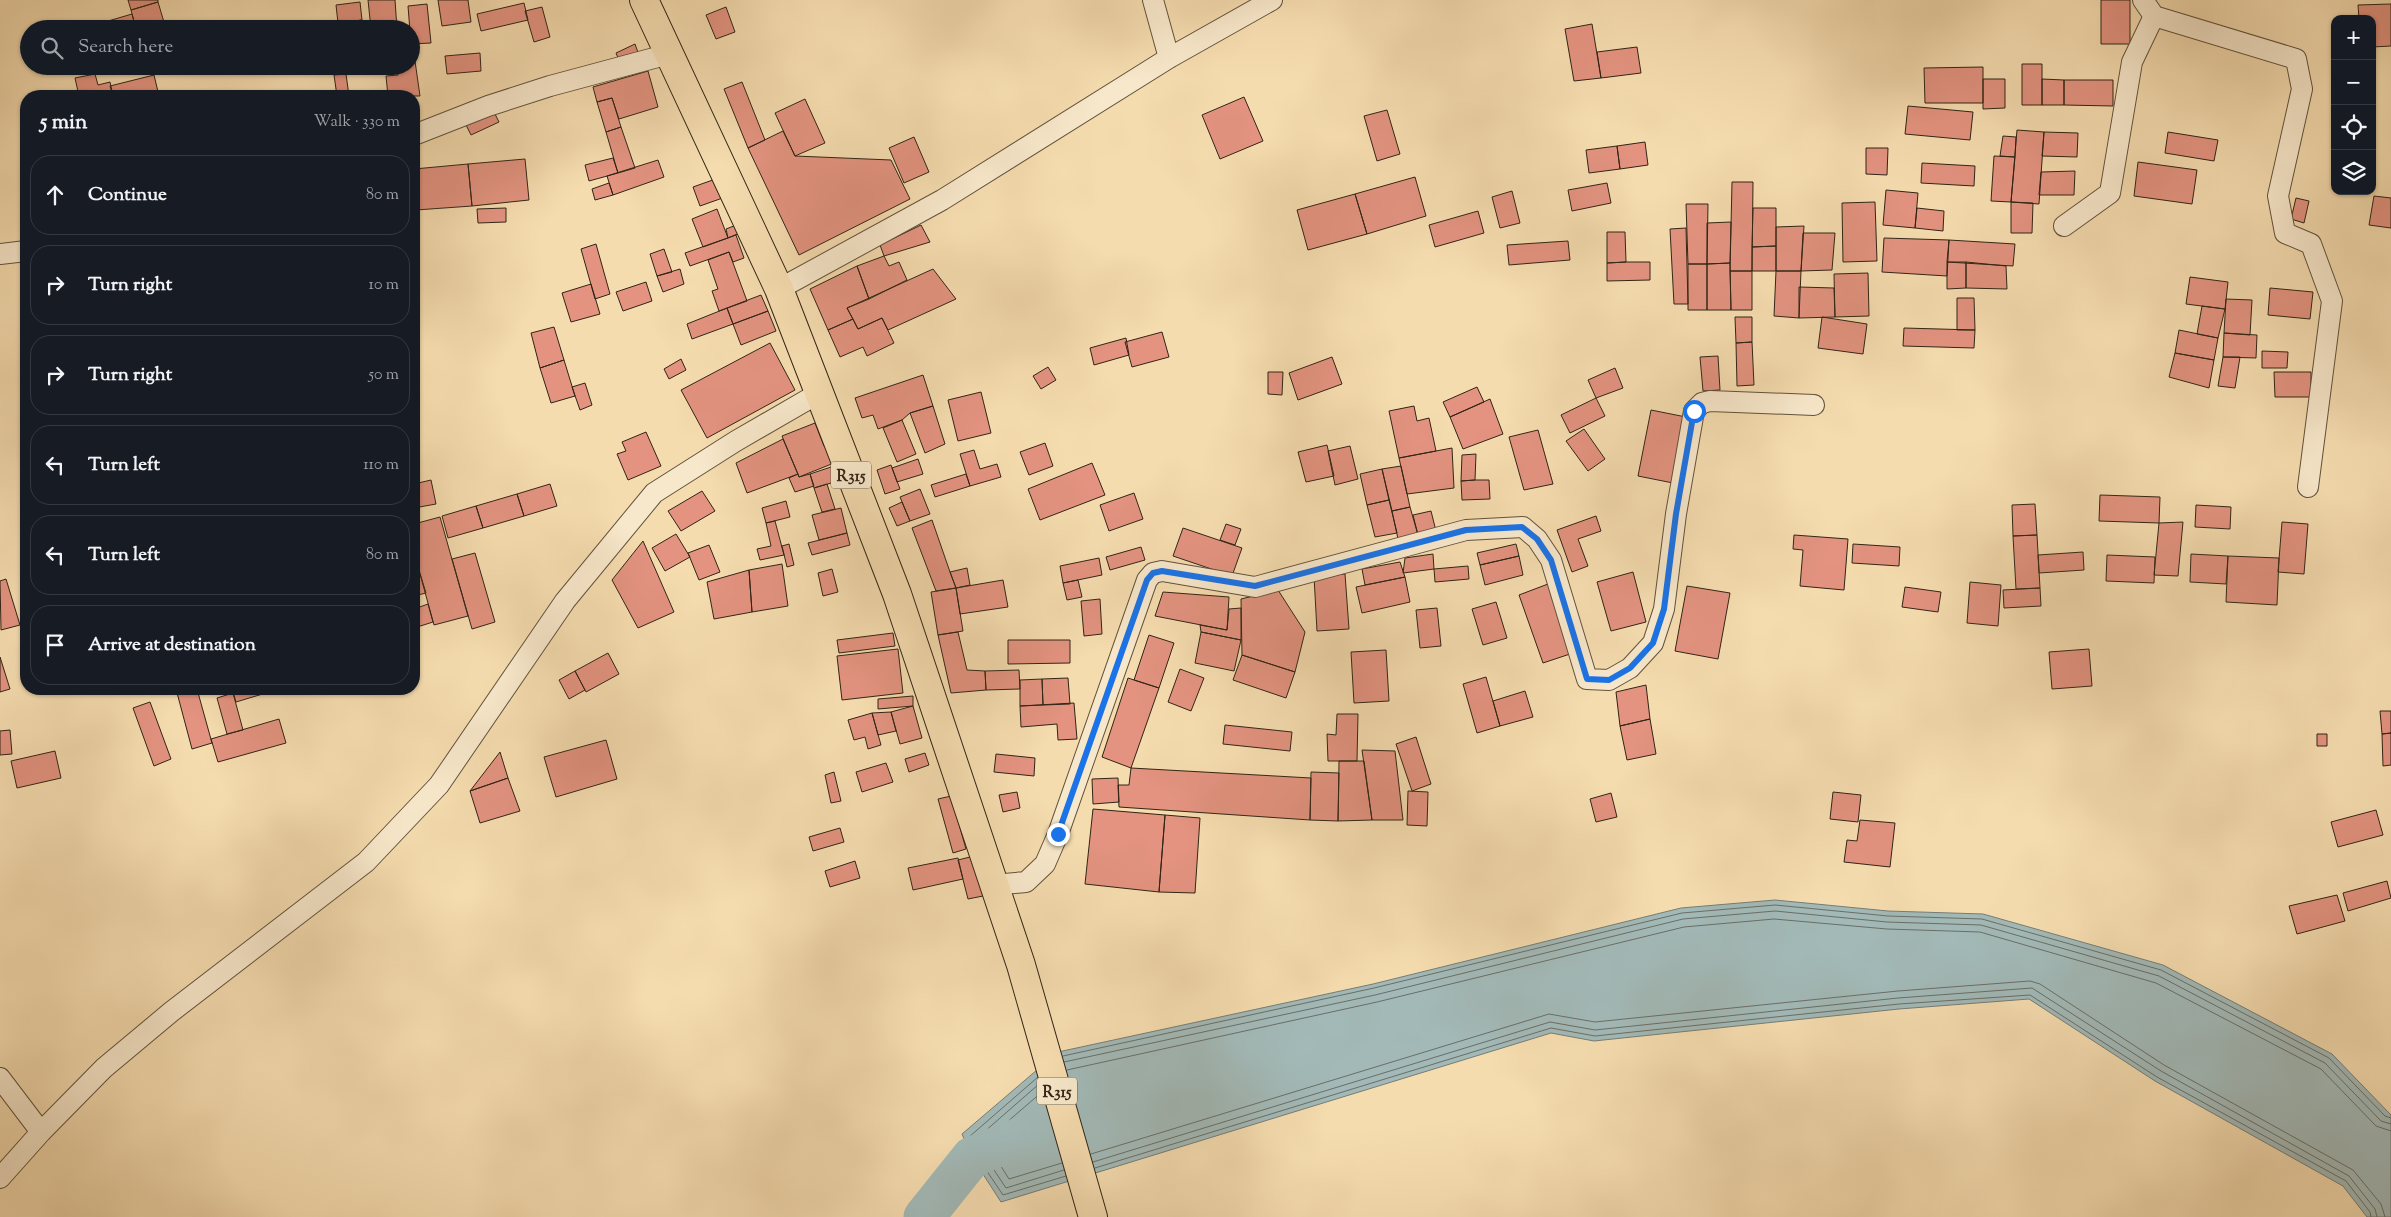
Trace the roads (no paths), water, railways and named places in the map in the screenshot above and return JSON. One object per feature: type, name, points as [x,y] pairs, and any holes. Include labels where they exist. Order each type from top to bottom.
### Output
[{"type":"main road","name":"R315","points":[[644,0],[779,289],[897,594],[1021,965],[1093,1217]]},
{"type":"street","points":[[1153,0],[1169,58]]},
{"type":"street","points":[[779,289],[942,200],[1169,58],[1272,0]]},
{"type":"street","points":[[2064,226],[2110,193],[2132,62],[2148,8],[2296,59],[2302,89],[2278,196],[2285,233],[2311,244],[2332,301],[2308,487]]},
{"type":"street","points":[[420,133],[488,106],[550,86],[669,54]]},
{"type":"street","points":[[0,254],[20,252]]},
{"type":"street","points":[[0,1178],[41,1132],[104,1068],[164,1018],[372,855],[439,785],[565,601],[654,493],[736,441],[819,393]]},
{"type":"street","points":[[993,885],[1026,882],[1045,864],[1058,834],[1147,580],[1153,573],[1162,571],[1255,586],[1466,530],[1522,527],[1537,539],[1551,560],[1587,679],[1609,680],[1630,668],[1653,643],[1661,617],[1694,411],[1702,403],[1710,402],[1814,405]]},
{"type":"street","points":[[0,1078],[41,1132]]},
{"type":"water","points":[[1775,900],[1888,911],[1983,914],[2163,965],[2332,1054],[2391,1115],[2391,1217],[2367,1217],[2343,1186],[2155,1081],[2029,999],[1899,1009],[1594,1041],[1551,1033],[1001,1202],[972,1157],[962,1134],[1058,1052],[1373,984],[1681,908]]},
{"type":"waterway","points":[[924,1217],[972,1157],[1024,1136]]}]
